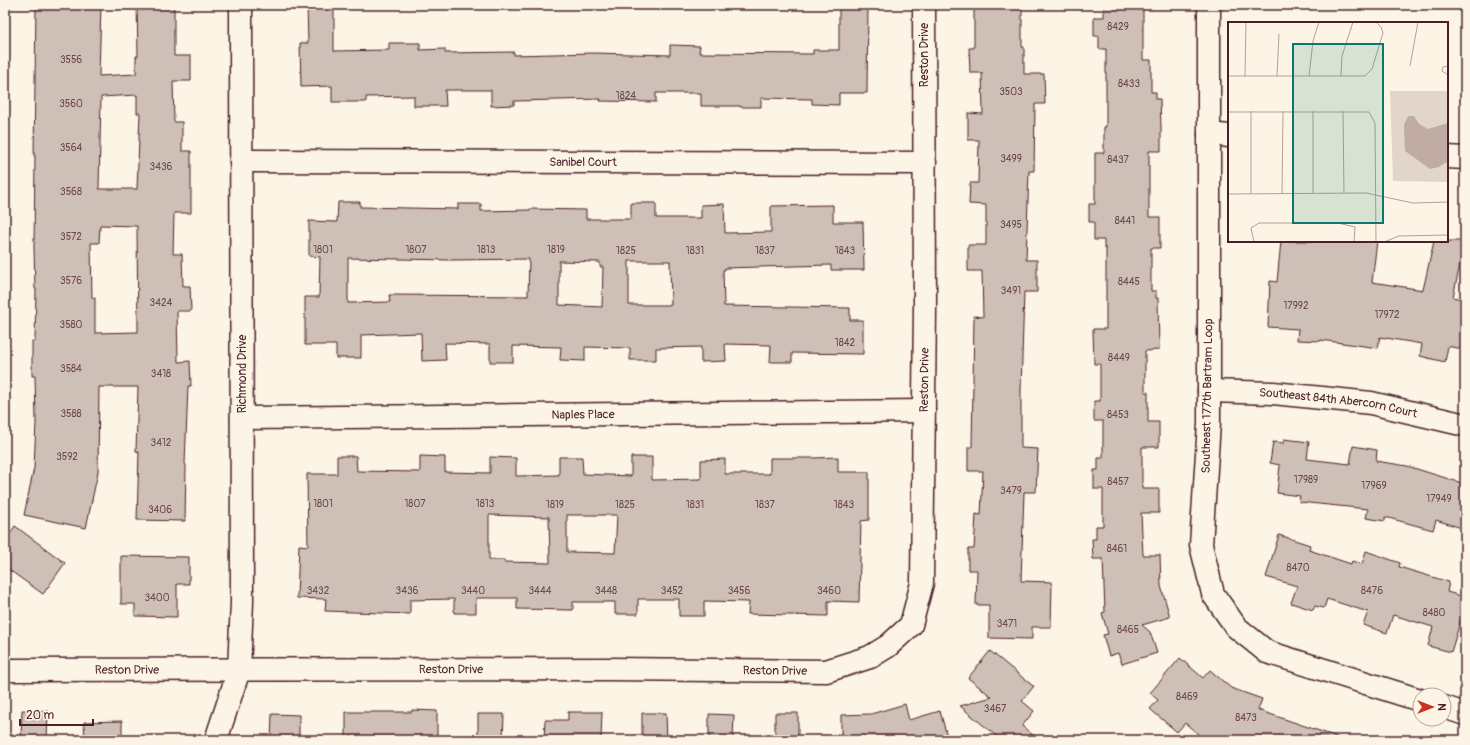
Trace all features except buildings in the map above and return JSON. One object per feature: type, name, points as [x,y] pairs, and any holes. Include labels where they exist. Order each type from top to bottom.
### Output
[{"type":"street","name":"Richmond Drive","points":[[216,740],[239,670],[242,602],[241,5]]},
{"type":"street","name":"Reston Drive","points":[[5,670],[608,669],[826,671],[870,657],[888,646],[910,625],[922,583],[925,307],[924,5]]},
{"type":"street","name":"Southeast 177th Bartram Loop","points":[[1209,5],[1219,135],[1209,423],[1201,545],[1213,594],[1236,626],[1267,652],[1412,697]]},
{"type":"street","points":[[1448,157],[1465,158]]},
{"type":"street","name":"Sanibel Court","points":[[241,161],[925,162]]},
{"type":"street","name":"Southeast 84th Abercorn Court","points":[[1209,391],[1273,393],[1371,403],[1465,425]]},
{"type":"street","name":"Naples Place","points":[[242,418],[924,412]]},
{"type":"street","points":[[1452,710],[1465,714]]}]
